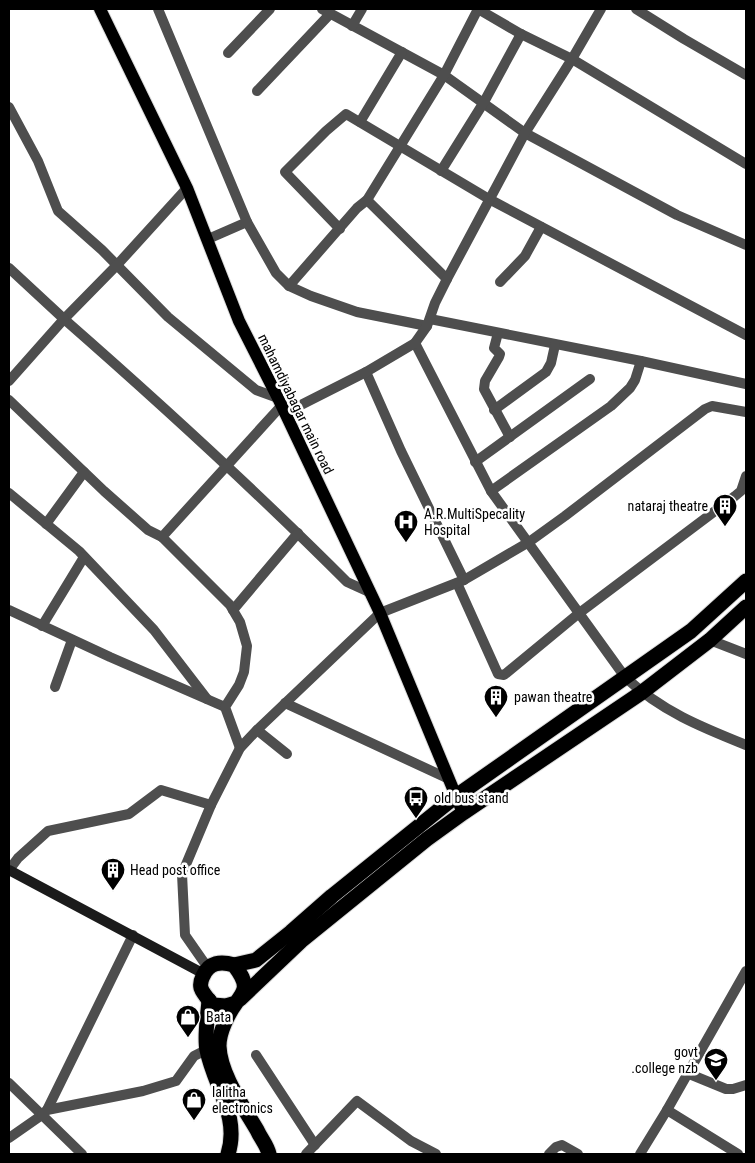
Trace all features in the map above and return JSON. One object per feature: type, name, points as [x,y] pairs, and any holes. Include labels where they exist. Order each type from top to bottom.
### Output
[{"type":"highway","points":[[746,581],[691,631],[455,797],[256,960],[234,965],[224,962],[212,965],[206,971],[200,983],[201,990],[213,1005],[226,1006],[238,1001],[300,941],[463,813],[641,693],[710,640],[746,607]]},
{"type":"highway","points":[[213,1047],[244,989],[242,976],[234,965]]},
{"type":"highway","points":[[209,1000],[213,1071],[226,1101],[231,1126],[229,1152]]},
{"type":"highway","points":[[213,1047],[236,1093],[261,1138],[267,1145],[269,1154]]},
{"type":"highway","points":[[229,1152],[235,1140],[243,1135],[252,1134],[261,1138]]},
{"type":"main road","name":"mahamdiyabagar main road","points":[[100,9],[187,188],[239,321],[282,406],[380,613],[463,813]]},
{"type":"street","points":[[158,9],[247,222],[276,272],[289,286],[357,312],[498,333],[746,384]]},
{"type":"street","points":[[228,53],[270,9]]},
{"type":"street","points":[[352,26],[362,9]]},
{"type":"street","points":[[289,286],[357,208],[367,200],[444,75],[478,9],[521,34],[572,59],[746,164]]},
{"type":"street","points":[[162,538],[226,465],[282,406],[366,372],[415,343],[428,323],[435,303],[447,279],[525,133],[601,9]]},
{"type":"street","points":[[636,9],[746,74]]},
{"type":"street","points":[[257,91],[326,11],[444,75],[525,133],[677,215],[746,245]]},
{"type":"street","points":[[441,171],[484,102],[521,34]]},
{"type":"street","points":[[360,122],[402,52]]},
{"type":"street","points":[[9,107],[38,161],[58,211],[117,265],[168,317],[230,370],[256,390],[282,406]]},
{"type":"street","points":[[340,229],[286,174],[285,170],[346,114],[489,199],[746,335]]},
{"type":"street","points":[[9,381],[64,319],[117,265],[187,188]]},
{"type":"street","points":[[367,200],[447,279]]},
{"type":"street","points":[[208,239],[247,222]]},
{"type":"street","points":[[500,282],[524,256],[541,227]]},
{"type":"street","points":[[9,268],[143,388],[348,582],[369,592]]},
{"type":"street","points":[[498,333],[494,348],[500,354],[483,385],[494,410],[510,437]]},
{"type":"street","points":[[415,343],[491,491],[625,677],[641,693],[690,722],[746,744]]},
{"type":"street","points":[[494,410],[546,372],[551,363],[555,345]]},
{"type":"street","points":[[491,491],[611,406],[630,388],[635,380],[641,361]]},
{"type":"street","points":[[366,372],[461,581],[498,674],[501,676],[578,614],[736,496],[741,491],[746,476]]},
{"type":"street","points":[[475,462],[590,379]]},
{"type":"street","points":[[9,400],[148,530],[162,538],[230,605],[240,622],[247,646],[244,672],[225,707]]},
{"type":"street","points":[[206,971],[185,935],[182,874],[211,805],[240,748],[257,730],[380,613],[461,581],[528,542],[566,516],[704,409],[712,406],[746,412]]},
{"type":"street","points":[[46,524],[84,472]]},
{"type":"street","points":[[9,492],[84,557],[154,630],[207,699]]},
{"type":"street","points":[[233,610],[298,533]]},
{"type":"street","points":[[42,626],[84,557]]},
{"type":"street","points":[[9,610],[72,640],[225,707],[240,748]]},
{"type":"street","points":[[55,687],[72,640]]},
{"type":"street","points":[[710,640],[746,654]]},
{"type":"street","points":[[285,702],[449,779]]},
{"type":"street","points":[[257,730],[287,754]]},
{"type":"street","points":[[206,971],[9,870],[18,858],[48,831],[129,814],[161,790],[211,805]]},
{"type":"street","points":[[45,1112],[133,935]]},
{"type":"street","points":[[640,1154],[745,975]]},
{"type":"street","points":[[9,1138],[45,1112],[143,1092],[176,1081],[194,1056],[213,1047]]},
{"type":"street","points":[[256,1055],[315,1145]]},
{"type":"street","points":[[688,1073],[726,1089],[746,1085]]},
{"type":"street","points":[[9,1083],[45,1112],[82,1154]]},
{"type":"street","points":[[306,1154],[357,1101],[411,1141],[436,1154]]},
{"type":"street","points":[[667,1110],[738,1154]]},
{"type":"street","points":[[550,1154],[556,1147],[562,1145],[578,1154]]},
{"type":"place","name":"nataraj theatre","points":[[725,527]]},
{"type":"place","name":"A.R.MultiSpecality Hospital","points":[[406,543]]},
{"type":"place","name":"pawan theatre","points":[[496,718]]},
{"type":"place","name":"old bus stand","points":[[416,819]]},
{"type":"place","name":"Head post office","points":[[113,891]]},
{"type":"place","name":"Bata","points":[[188,1038]]},
{"type":"place","name":"govt .college nzb","points":[[716,1081]]},
{"type":"place","name":"lalitha electronics","points":[[194,1121]]}]
